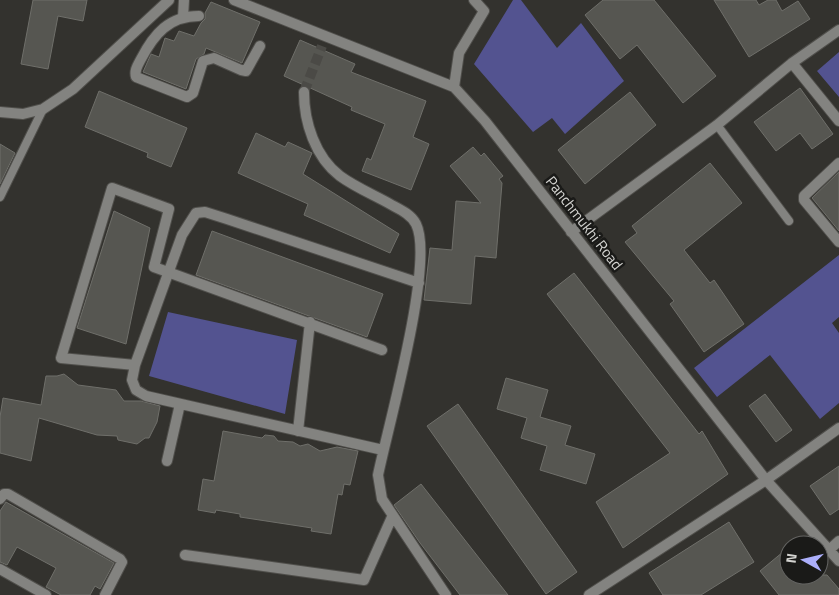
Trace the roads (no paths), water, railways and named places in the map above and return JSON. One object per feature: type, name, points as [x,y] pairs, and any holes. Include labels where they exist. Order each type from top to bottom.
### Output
[{"type":"street","points":[[0,112],[23,114],[43,109],[73,89],[169,0]]},
{"type":"street","points":[[183,17],[184,0]]},
{"type":"street","name":"Panchmukhi Road","points":[[234,0],[323,42],[454,87],[485,121],[766,480],[816,535]]},
{"type":"street","points":[[454,87],[459,53],[484,11],[474,0]]},
{"type":"street","points":[[199,16],[183,17],[166,25],[151,41],[136,70],[135,74],[139,80],[187,97],[193,92],[203,61],[214,58],[246,71],[260,46]]},
{"type":"street","points":[[571,232],[717,125],[792,63],[839,30]]},
{"type":"street","points":[[792,63],[839,121]]},
{"type":"street","points":[[304,92],[304,111],[308,128],[325,162],[340,176],[407,213],[416,224],[421,243],[419,283],[378,474],[382,499],[392,517],[446,595]]},
{"type":"street","points":[[839,163],[805,193],[804,200],[839,242]]},
{"type":"street","points":[[135,365],[61,358],[112,188],[170,209],[154,267],[310,322],[382,350]]},
{"type":"street","points":[[383,450],[146,396],[136,390],[132,380],[135,365],[182,235],[196,213],[205,212],[419,283]]},
{"type":"street","points":[[298,431],[310,322]]},
{"type":"street","points":[[167,461],[180,404]]},
{"type":"street","points":[[589,595],[766,480],[839,428]]},
{"type":"street","points":[[0,499],[4,494],[8,494],[120,559],[122,562],[121,567],[105,595]]},
{"type":"street","points":[[185,555],[364,580],[392,517]]},
{"type":"street","points":[[829,550],[839,541]]},
{"type":"street","name":"Panchmukhi Road","points":[[829,550],[839,561]]},
{"type":"street","points":[[0,568],[46,595]]},
{"type":"lane","points":[[0,197],[43,109]]},
{"type":"lane","points":[[717,125],[789,220]]},
{"type":"tunnel","points":[[304,92],[322,46]]}]
